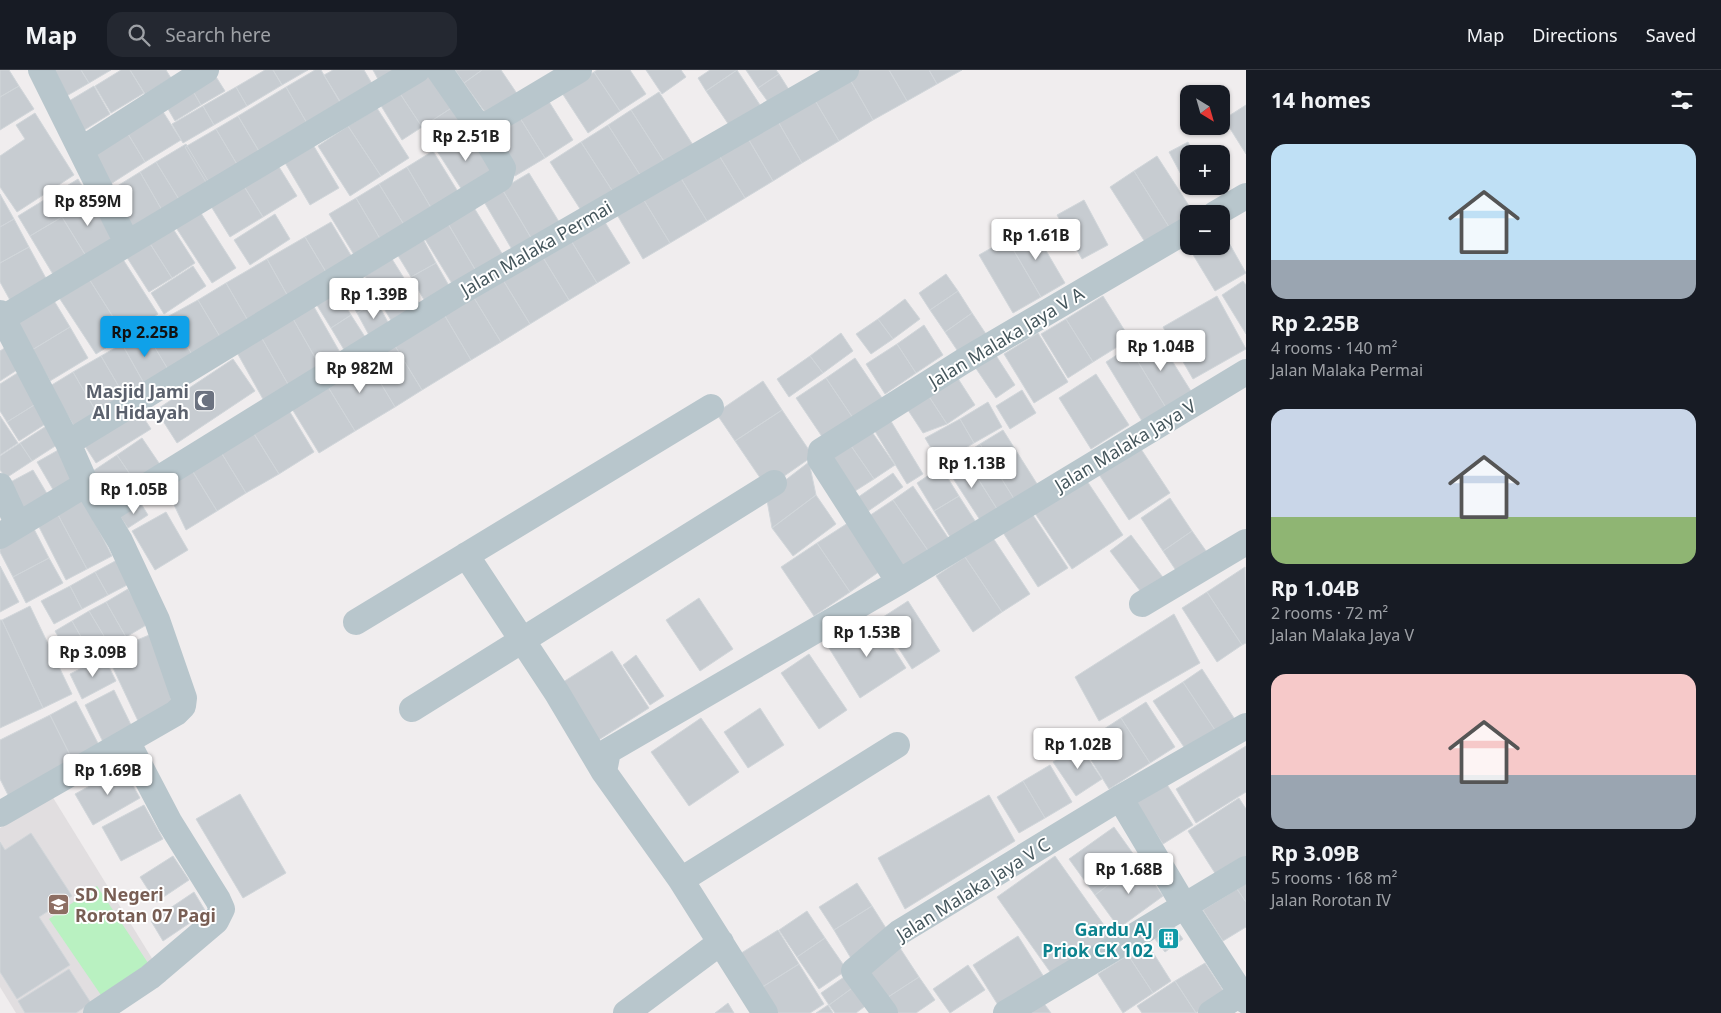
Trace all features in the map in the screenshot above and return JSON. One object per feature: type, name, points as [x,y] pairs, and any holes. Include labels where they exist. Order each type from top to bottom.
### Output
[{"type":"street","points":[[41,70],[127,244]]},
{"type":"street","points":[[81,150],[206,70]]},
{"type":"street","points":[[0,814],[176,713],[183,706],[184,698],[157,620],[120,541],[86,484],[68,443],[1,316],[127,244],[418,70]]},
{"type":"street","points":[[68,443],[497,183],[503,174],[502,168],[480,129],[439,70]]},
{"type":"street","points":[[480,129],[579,70]]},
{"type":"street","name":"Jalan Malaka Permai","points":[[103,512],[457,294],[846,70]]},
{"type":"street","points":[[1230,205],[1246,196]]},
{"type":"street","name":"Jalan Malaka Jaya V A","points":[[899,582],[820,459],[819,455],[824,448],[962,362],[1180,234]]},
{"type":"street","name":"Jalan Malaka Jaya V","points":[[604,772],[608,751],[899,582],[1246,372]]},
{"type":"street","points":[[356,622],[711,406]]},
{"type":"street","points":[[0,486],[9,531],[86,484]]},
{"type":"street","points":[[412,709],[774,484]]},
{"type":"street","points":[[1142,604],[1246,542]]},
{"type":"street","points":[[466,555],[557,693],[604,772],[681,880],[765,1013]]},
{"type":"street","name":"Jalan Malaka Jaya V C","points":[[885,1013],[854,971],[900,932],[1120,798],[1246,726]]},
{"type":"street","points":[[96,1013],[150,976],[216,921],[222,909],[170,823],[127,741]]},
{"type":"street","points":[[681,880],[897,745]]},
{"type":"street","points":[[1120,798],[1185,907],[1244,995],[1211,1013]]},
{"type":"street","points":[[1006,1013],[1246,869]]},
{"type":"street","points":[[626,1013],[721,942]]},
{"type":"shaded area","name":"SD Negeri Rorotan 07 Pagi","points":[[52,796],[166,981],[114,1013],[16,1013],[0,987],[0,828]]},
{"type":"green space","points":[[97,886],[152,969],[105,1001],[49,919]]},
{"type":"building","points":[[0,70],[9,70],[19,86],[0,97]]},
{"type":"building","points":[[47,70],[81,70],[89,83],[63,98]]},
{"type":"building","points":[[81,70],[111,70],[89,83]]},
{"type":"building","points":[[121,70],[130,70],[144,93],[111,113],[95,86]]},
{"type":"building","points":[[130,70],[166,70],[171,78],[145,94]]},
{"type":"building","points":[[265,70],[273,70],[282,85],[247,106],[236,87]]},
{"type":"building","points":[[273,70],[308,70],[282,85]]},
{"type":"building","points":[[315,70],[321,70],[344,109],[311,130],[286,87]]},
{"type":"building","points":[[333,70],[364,70],[374,87],[343,106],[324,75]]},
{"type":"building","points":[[373,70],[400,70],[380,83]]},
{"type":"building","points":[[455,70],[482,70],[464,83]]},
{"type":"building","points":[[482,70],[501,70],[520,98],[490,119],[464,83]]},
{"type":"building","points":[[597,70],[630,70],[646,94],[620,111],[594,72]]},
{"type":"building","points":[[646,70],[681,70],[686,77],[662,94]]},
{"type":"building","points":[[710,70],[737,70],[706,91],[698,78]]},
{"type":"building","points":[[737,70],[762,108],[731,128],[706,91]]},
{"type":"building","points":[[746,70],[776,70],[779,74],[758,88]]},
{"type":"building","points":[[859,70],[889,70],[907,101],[873,120],[848,76]]},
{"type":"building","points":[[889,70],[929,70],[937,84],[907,101]]},
{"type":"building","points":[[929,70],[962,70],[937,84]]},
{"type":"building","points":[[213,72],[225,91],[201,105],[190,86]]},
{"type":"building","points":[[430,72],[453,107],[422,127],[399,92]]},
{"type":"building","points":[[594,72],[620,111],[588,133],[562,93]]},
{"type":"building","points":[[779,74],[791,93],[771,106],[758,88]]},
{"type":"building","points":[[848,76],[873,120],[839,141],[813,97]]},
{"type":"building","points":[[19,86],[34,109],[0,130],[0,97]]},
{"type":"building","points":[[94,86],[110,114],[81,132],[64,104]]},
{"type":"building","points":[[190,86],[201,105],[175,121],[164,102]]},
{"type":"building","points":[[236,87],[247,106],[214,125],[203,106]]},
{"type":"building","points":[[286,87],[311,130],[263,158],[238,116]]},
{"type":"building","points":[[399,92],[422,127],[402,140],[380,104]]},
{"type":"building","points":[[659,92],[693,145],[665,163],[631,110]]},
{"type":"building","points":[[813,97],[839,141],[802,163],[776,118]]},
{"type":"building","points":[[548,100],[573,140],[545,158],[520,118]]},
{"type":"building","points":[[1246,105],[1246,154],[1230,129],[1230,115]]},
{"type":"building","points":[[203,106],[214,125],[183,143],[172,124]]},
{"type":"building","points":[[160,107],[181,140],[145,162],[125,129]]},
{"type":"building","points":[[453,107],[468,130],[437,151],[422,127]]},
{"type":"building","points":[[377,108],[409,158],[381,176],[348,126]]},
{"type":"building","points":[[631,110],[665,163],[642,178],[608,125]]},
{"type":"building","points":[[35,113],[74,175],[17,212],[0,187],[0,156],[25,139],[16,125]]},
{"type":"building","points":[[238,116],[263,158],[241,171],[216,129]]},
{"type":"building","points":[[520,118],[545,158],[515,176],[491,136]]},
{"type":"building","points":[[776,118],[802,163],[773,181],[746,135]]},
{"type":"building","points":[[608,125],[642,178],[615,195],[581,142]]},
{"type":"building","points":[[348,126],[381,176],[350,196],[318,146]]},
{"type":"building","points":[[125,129],[145,162],[109,185],[88,152]]},
{"type":"building","points":[[216,129],[241,171],[210,189],[185,147]]},
{"type":"building","points":[[468,130],[495,173],[464,193],[437,151]]},
{"type":"building","points":[[746,135],[773,181],[745,198],[717,152]]},
{"type":"building","points":[[581,142],[615,195],[584,215],[550,162]]},
{"type":"building","points":[[312,143],[339,188],[310,205],[284,161]]},
{"type":"building","points":[[186,144],[210,184],[180,201],[156,162]]},
{"type":"building","points":[[1180,146],[1180,173],[1169,152]]},
{"type":"building","points":[[433,151],[460,195],[433,211],[407,167]]},
{"type":"building","points":[[717,152],[745,198],[707,221],[679,175]]},
{"type":"building","points":[[1157,156],[1180,192],[1180,195],[1182,195],[1188,205],[1180,205],[1180,220],[1169,227],[1134,171]]},
{"type":"building","points":[[156,162],[180,201],[163,212],[140,172]]},
{"type":"building","points":[[276,162],[297,196],[263,217],[242,183]]},
{"type":"building","points":[[407,167],[433,211],[406,228],[379,184]]},
{"type":"building","points":[[1134,171],[1169,227],[1145,242],[1110,187]]},
{"type":"building","points":[[140,172],[163,212],[130,232],[106,193]]},
{"type":"building","points":[[529,173],[561,225],[533,241],[502,189]]},
{"type":"building","points":[[679,175],[707,221],[670,243],[642,197]]},
{"type":"building","points":[[78,179],[90,199],[62,217],[49,197]]},
{"type":"building","points":[[242,183],[263,217],[230,237],[209,203]]},
{"type":"building","points":[[379,184],[406,228],[382,242],[356,198]]},
{"type":"building","points":[[502,189],[533,241],[514,253],[483,200]]},
{"type":"building","points":[[0,194],[14,219],[0,227]]},
{"type":"building","points":[[49,197],[62,217],[30,236],[18,216]]},
{"type":"building","points":[[642,197],[670,243],[643,259],[616,213]]},
{"type":"building","points":[[356,198],[382,242],[356,258],[329,214]]},
{"type":"building","points":[[91,199],[115,238],[86,256],[62,217]]},
{"type":"building","points":[[1084,200],[1108,245],[1082,259],[1057,215]]},
{"type":"building","points":[[473,206],[506,260],[479,276],[447,222]]},
{"type":"building","points":[[199,210],[236,268],[212,283],[175,226]]},
{"type":"building","points":[[275,214],[290,239],[250,265],[234,240]]},
{"type":"building","points":[[600,214],[630,263],[597,283],[567,234]]},
{"type":"building","points":[[62,217],[86,256],[54,276],[30,236]]},
{"type":"building","points":[[14,219],[29,247],[0,263],[0,227]]},
{"type":"building","points":[[331,222],[355,262],[329,277],[305,237]]},
{"type":"building","points":[[447,222],[479,276],[456,290],[423,236]]},
{"type":"building","points":[[1031,225],[1065,283],[1041,297],[1007,239]]},
{"type":"building","points":[[172,227],[195,263],[172,278],[149,242]]},
{"type":"building","points":[[567,234],[597,283],[569,300],[539,251]]},
{"type":"building","points":[[305,237],[329,277],[290,300],[267,259]]},
{"type":"building","points":[[423,239],[436,263],[411,277],[397,254]]},
{"type":"building","points":[[1007,239],[1041,297],[1013,313],[979,255]]},
{"type":"building","points":[[149,242],[172,278],[149,292],[126,256]]},
{"type":"building","points":[[1230,245],[1246,273],[1215,291],[1193,255],[1230,255]]},
{"type":"building","points":[[29,247],[48,282],[11,302],[0,282],[0,263]]},
{"type":"building","points":[[539,251],[569,300],[530,324],[500,275]]},
{"type":"building","points":[[119,253],[158,314],[125,336],[86,274]]},
{"type":"building","points":[[267,259],[290,300],[250,324],[226,283]]},
{"type":"building","points":[[392,259],[407,283],[379,300],[365,276]]},
{"type":"building","points":[[436,263],[452,291],[427,305],[411,277]]},
{"type":"building","points":[[193,266],[206,286],[164,314],[151,293]]},
{"type":"building","points":[[86,274],[125,336],[96,354],[56,293]]},
{"type":"building","points":[[946,274],[958,291],[930,310],[919,293]]},
{"type":"building","points":[[361,275],[377,302],[357,313],[342,286]]},
{"type":"building","points":[[500,275],[530,324],[501,342],[471,293]]},
{"type":"building","points":[[1243,281],[1246,285],[1246,334],[1222,295]]},
{"type":"building","points":[[226,283],[250,324],[222,340],[198,300]]},
{"type":"building","points":[[407,283],[423,310],[395,327],[379,300]]},
{"type":"building","points":[[335,289],[351,315],[331,328],[315,302]]},
{"type":"building","points":[[958,291],[972,313],[945,332],[930,310]]},
{"type":"building","points":[[471,293],[501,342],[471,360],[442,311]]},
{"type":"building","points":[[1103,296],[1130,339],[1093,362],[1066,319]]},
{"type":"building","points":[[1217,296],[1246,349],[1193,379],[1163,327]]},
{"type":"building","points":[[53,299],[70,327],[32,350],[14,322]]},
{"type":"building","points":[[905,299],[920,319],[893,339],[878,319]]},
{"type":"building","points":[[198,300],[222,340],[193,356],[169,316]]},
{"type":"building","points":[[377,302],[390,326],[370,337],[357,313]]},
{"type":"building","points":[[313,305],[342,356],[321,368],[292,317]]},
{"type":"building","points":[[442,311],[471,360],[422,390],[392,341]]},
{"type":"building","points":[[972,313],[986,334],[959,353],[945,332]]},
{"type":"building","points":[[351,315],[367,340],[346,353],[331,328]]},
{"type":"building","points":[[169,316],[193,356],[169,371],[145,331]]},
{"type":"building","points":[[292,317],[321,368],[289,386],[260,335]]},
{"type":"building","points":[[878,319],[893,339],[871,354],[856,334]]},
{"type":"building","points":[[1066,319],[1093,362],[1068,378],[1041,334]]},
{"type":"building","points":[[924,325],[943,355],[916,373],[897,344]]},
{"type":"building","points":[[70,327],[88,358],[50,381],[32,350]]},
{"type":"building","points":[[145,331],[169,371],[145,385],[122,344]]},
{"type":"building","points":[[1154,332],[1194,396],[1168,411],[1129,347]]},
{"type":"building","points":[[841,333],[853,351],[823,373],[810,356]]},
{"type":"building","points":[[1038,333],[1068,382],[1034,403],[1004,354]]},
{"type":"building","points":[[260,335],[289,386],[264,401],[235,349]]},
{"type":"building","points":[[392,341],[422,390],[395,407],[365,357]]},
{"type":"building","points":[[122,344],[145,385],[125,397],[101,356]]},
{"type":"building","points":[[897,344],[916,373],[885,394],[866,364]]},
{"type":"building","points":[[6,347],[20,368],[0,381],[0,351]]},
{"type":"building","points":[[1129,347],[1168,411],[1145,426],[1106,362]]},
{"type":"building","points":[[995,354],[1015,385],[996,398],[975,367]]},
{"type":"building","points":[[101,356],[125,397],[97,413],[73,372]]},
{"type":"building","points":[[810,356],[823,373],[789,397],[777,379]]},
{"type":"building","points":[[365,357],[395,407],[355,431],[325,382]]},
{"type":"building","points":[[855,358],[882,398],[853,418],[826,378]]},
{"type":"building","name":"Masjid Jami Al Hidayah","points":[[233,359],[255,391],[177,443],[156,410]]},
{"type":"building","points":[[19,372],[39,402],[7,422],[0,411],[0,384]]},
{"type":"building","points":[[73,372],[97,413],[74,426],[50,386]]},
{"type":"building","points":[[1096,374],[1129,425],[1091,449],[1059,398]]},
{"type":"building","points":[[957,377],[975,405],[947,424],[928,395]]},
{"type":"building","points":[[826,378],[853,418],[823,438],[796,398]]},
{"type":"building","points":[[763,381],[782,410],[735,441],[716,413]]},
{"type":"building","points":[[325,382],[355,431],[319,453],[289,404]]},
{"type":"building","points":[[1022,390],[1036,413],[1010,429],[996,406]]},
{"type":"building","points":[[928,395],[947,424],[923,433],[904,404]]},
{"type":"building","points":[[39,402],[50,421],[19,441],[7,422]]},
{"type":"building","points":[[988,402],[1002,427],[974,443],[960,419]]},
{"type":"building","points":[[136,406],[151,429],[96,463],[81,440]]},
{"type":"building","points":[[287,407],[314,452],[279,474],[251,429]]},
{"type":"building","points":[[782,410],[813,456],[767,488],[735,441]]},
{"type":"building","points":[[0,416],[18,443],[0,455]]},
{"type":"building","points":[[889,418],[923,474],[907,484],[873,428]]},
{"type":"building","points":[[960,419],[974,443],[940,463],[925,438]]},
{"type":"building","points":[[51,423],[63,441],[32,461],[20,443]]},
{"type":"building","points":[[251,429],[279,474],[246,493],[219,449]]},
{"type":"building","points":[[870,429],[895,465],[874,479],[849,443]]},
{"type":"building","points":[[1003,430],[1039,487],[1016,502],[980,444]]},
{"type":"building","points":[[142,438],[161,466],[136,483],[117,455]]},
{"type":"building","points":[[20,443],[32,461],[6,478],[0,470],[0,456]]},
{"type":"building","points":[[849,443],[874,479],[852,493],[828,458]]},
{"type":"building","points":[[980,444],[1016,502],[999,512],[963,455]]},
{"type":"building","points":[[1139,446],[1170,493],[1129,520],[1098,473]]},
{"type":"building","points":[[60,449],[77,480],[55,493],[37,462]]},
{"type":"building","points":[[219,449],[246,493],[217,511],[190,467]]},
{"type":"building","points":[[117,455],[136,483],[112,499],[93,471]]},
{"type":"building","points":[[963,455],[999,512],[982,523],[945,466]]},
{"type":"building","points":[[809,462],[816,495],[772,528],[766,495]]},
{"type":"building","points":[[190,467],[217,511],[186,530],[167,490]]},
{"type":"building","points":[[941,467],[959,496],[934,511],[917,483]]},
{"type":"building","points":[[33,470],[49,497],[19,514],[3,486]]},
{"type":"building","points":[[893,473],[903,487],[864,514],[854,500]]},
{"type":"building","points":[[1085,478],[1123,535],[1072,569],[1034,512]]},
{"type":"building","points":[[913,486],[949,539],[929,552],[893,500]]},
{"type":"building","points":[[816,495],[836,524],[793,556],[772,528]]},
{"type":"building","points":[[959,496],[977,524],[952,540],[934,511]]},
{"type":"building","points":[[1170,498],[1192,531],[1163,551],[1141,518]]},
{"type":"building","points":[[83,499],[112,556],[87,569],[57,513]]},
{"type":"building","points":[[893,500],[929,552],[899,572],[863,520]]},
{"type":"building","points":[[140,502],[148,515],[128,528],[119,515]]},
{"type":"building","points":[[166,512],[188,550],[155,570],[132,531]]},
{"type":"building","points":[[1031,512],[1068,568],[1038,587],[1002,531]]},
{"type":"building","points":[[57,513],[87,569],[66,580],[37,523]]},
{"type":"building","points":[[851,521],[883,569],[850,592],[817,543]]},
{"type":"building","points":[[34,529],[49,558],[13,577],[0,552],[0,547]]},
{"type":"building","points":[[1192,531],[1211,558],[1181,578],[1163,551]]},
{"type":"building","points":[[1131,535],[1168,584],[1147,600],[1110,551]]},
{"type":"building","points":[[993,538],[1030,594],[1002,612],[965,557]]},
{"type":"building","points":[[817,543],[850,592],[814,616],[781,567]]},
{"type":"building","points":[[965,557],[1002,612],[973,632],[936,576]]},
{"type":"building","points":[[49,558],[63,583],[26,603],[13,577]]},
{"type":"building","points":[[117,560],[129,584],[108,595],[95,572]]},
{"type":"building","points":[[0,566],[19,602],[0,612]]},
{"type":"building","points":[[1245,567],[1246,643],[1242,645],[1207,592]]},
{"type":"building","points":[[95,572],[108,595],[82,609],[70,586]]},
{"type":"building","points":[[70,586],[82,609],[54,624],[41,601]]},
{"type":"building","points":[[128,589],[148,624],[126,637],[106,602]]},
{"type":"building","points":[[1207,592],[1242,645],[1217,662],[1182,608]]},
{"type":"building","points":[[699,598],[733,649],[700,671],[666,620]]},
{"type":"building","points":[[908,601],[940,651],[912,669],[880,619]]},
{"type":"building","points":[[106,602],[126,637],[110,646],[89,611]]},
{"type":"building","points":[[30,606],[72,694],[43,708],[2,620]]},
{"type":"building","points":[[89,611],[110,646],[92,656],[72,621]]},
{"type":"building","points":[[1174,614],[1200,663],[1099,721],[1075,677]]},
{"type":"building","points":[[874,618],[906,668],[860,698],[829,648]]},
{"type":"building","points":[[0,620],[2,620],[43,708],[0,728]]},
{"type":"building","points":[[72,621],[92,656],[75,666],[55,631]]},
{"type":"building","points":[[154,633],[173,707],[139,723],[106,653]]},
{"type":"building","points":[[612,651],[649,708],[597,741],[560,684]]},
{"type":"building","points":[[809,654],[847,710],[819,729],[781,673]]},
{"type":"building","points":[[636,655],[664,696],[650,705],[623,665]]},
{"type":"building","points":[[104,657],[116,681],[82,699],[70,674]]},
{"type":"building","points":[[1202,669],[1236,721],[1217,733],[1183,682]]},
{"type":"building","points":[[1183,682],[1217,733],[1188,753],[1153,701]]},
{"type":"building","points":[[114,690],[133,729],[104,744],[85,705]]},
{"type":"building","points":[[76,701],[101,749],[74,763],[50,715]]},
{"type":"building","points":[[1146,702],[1175,747],[1150,763],[1121,718]]},
{"type":"building","points":[[760,708],[784,745],[748,768],[724,732]]},
{"type":"building","points":[[50,715],[74,763],[9,797],[0,779],[0,740]]},
{"type":"building","points":[[701,718],[739,772],[689,806],[651,752]]},
{"type":"building","points":[[1121,718],[1150,763],[1109,789],[1081,744]]},
{"type":"building","points":[[1079,745],[1102,779],[1076,796],[1053,762]]},
{"type":"building","points":[[1246,746],[1246,792],[1196,823],[1176,789]]},
{"type":"building","points":[[1050,765],[1072,802],[1045,818],[1023,781]]},
{"type":"building","points":[[123,768],[140,798],[93,825],[75,794]]},
{"type":"building","points":[[1023,781],[1045,818],[1019,833],[997,797]]},
{"type":"building","points":[[1166,783],[1193,825],[1163,844],[1136,803]]},
{"type":"building","points":[[240,794],[286,873],[243,898],[196,819]]},
{"type":"building","points":[[989,795],[1015,841],[905,909],[878,858]]},
{"type":"building","points":[[1239,798],[1246,809],[1246,864],[1220,881],[1188,831]]},
{"type":"building","points":[[144,805],[163,839],[121,861],[102,827]]},
{"type":"building","points":[[1114,827],[1139,862],[1095,895],[1069,859]]},
{"type":"building","points":[[31,833],[72,896],[39,917],[70,965],[17,999],[0,972],[0,842],[5,850]]},
{"type":"building","points":[[173,856],[189,880],[156,902],[140,877]]},
{"type":"building","points":[[1055,856],[1111,935],[1053,976],[997,897]]},
{"type":"building","points":[[1139,862],[1163,896],[1119,928],[1095,895]]},
{"type":"building","points":[[857,883],[872,906],[834,930],[819,907]]},
{"type":"building","points":[[1246,883],[1246,902],[1237,889]]},
{"type":"building","points":[[1237,889],[1246,902],[1246,927],[1223,941],[1203,910]]},
{"type":"building","points":[[194,892],[206,912],[163,941],[151,921]]},
{"type":"building","points":[[872,906],[891,936],[852,960],[834,930]]},
{"type":"building","points":[[807,911],[825,938],[797,957],[779,930]]},
{"type":"building","name":"Gardu AJ Priok CK 102","points":[[1173,925],[1183,939],[1165,952],[1155,939]]},
{"type":"building","points":[[778,930],[799,964],[756,991],[735,957]]},
{"type":"building","points":[[1018,936],[1044,977],[998,1005],[973,965]]},
{"type":"building","points":[[825,938],[847,970],[819,989],[797,957]]},
{"type":"building","points":[[1147,943],[1171,981],[1153,993],[1128,955]]},
{"type":"building","points":[[900,948],[919,977],[885,999],[866,971]]},
{"type":"building","points":[[1128,955],[1153,993],[1123,1013],[1098,974]]},
{"type":"building","points":[[1205,963],[1226,995],[1196,1013],[1175,981]]},
{"type":"building","points":[[799,964],[824,1004],[810,1013],[770,1013],[756,991]]},
{"type":"building","points":[[968,965],[985,990],[950,1013],[933,989]]},
{"type":"building","points":[[69,969],[91,1003],[76,1013],[25,1013],[18,1001]]},
{"type":"building","points":[[847,975],[855,986],[829,1005],[821,993]]},
{"type":"building","points":[[919,977],[935,1000],[916,1013],[895,1013],[885,999]]},
{"type":"building","points":[[1175,981],[1196,1013],[1142,1013],[1137,1006]]},
{"type":"building","points":[[855,986],[868,1004],[856,1013],[835,1013],[829,1005]]},
{"type":"building","points":[[1040,998],[1051,1013],[1011,1013]]},
{"type":"building","points":[[728,1003],[734,1013],[715,1013]]},
{"type":"building","points":[[828,1005],[833,1013],[816,1013]]},
{"type":"place","name":"Masjid Jami Al Hidayah","points":[[205,401]]},
{"type":"place","name":"SD Negeri Rorotan 07 Pagi","points":[[59,904]]},
{"type":"place","name":"Gardu AJ Priok CK 102","points":[[1169,939]]}]
